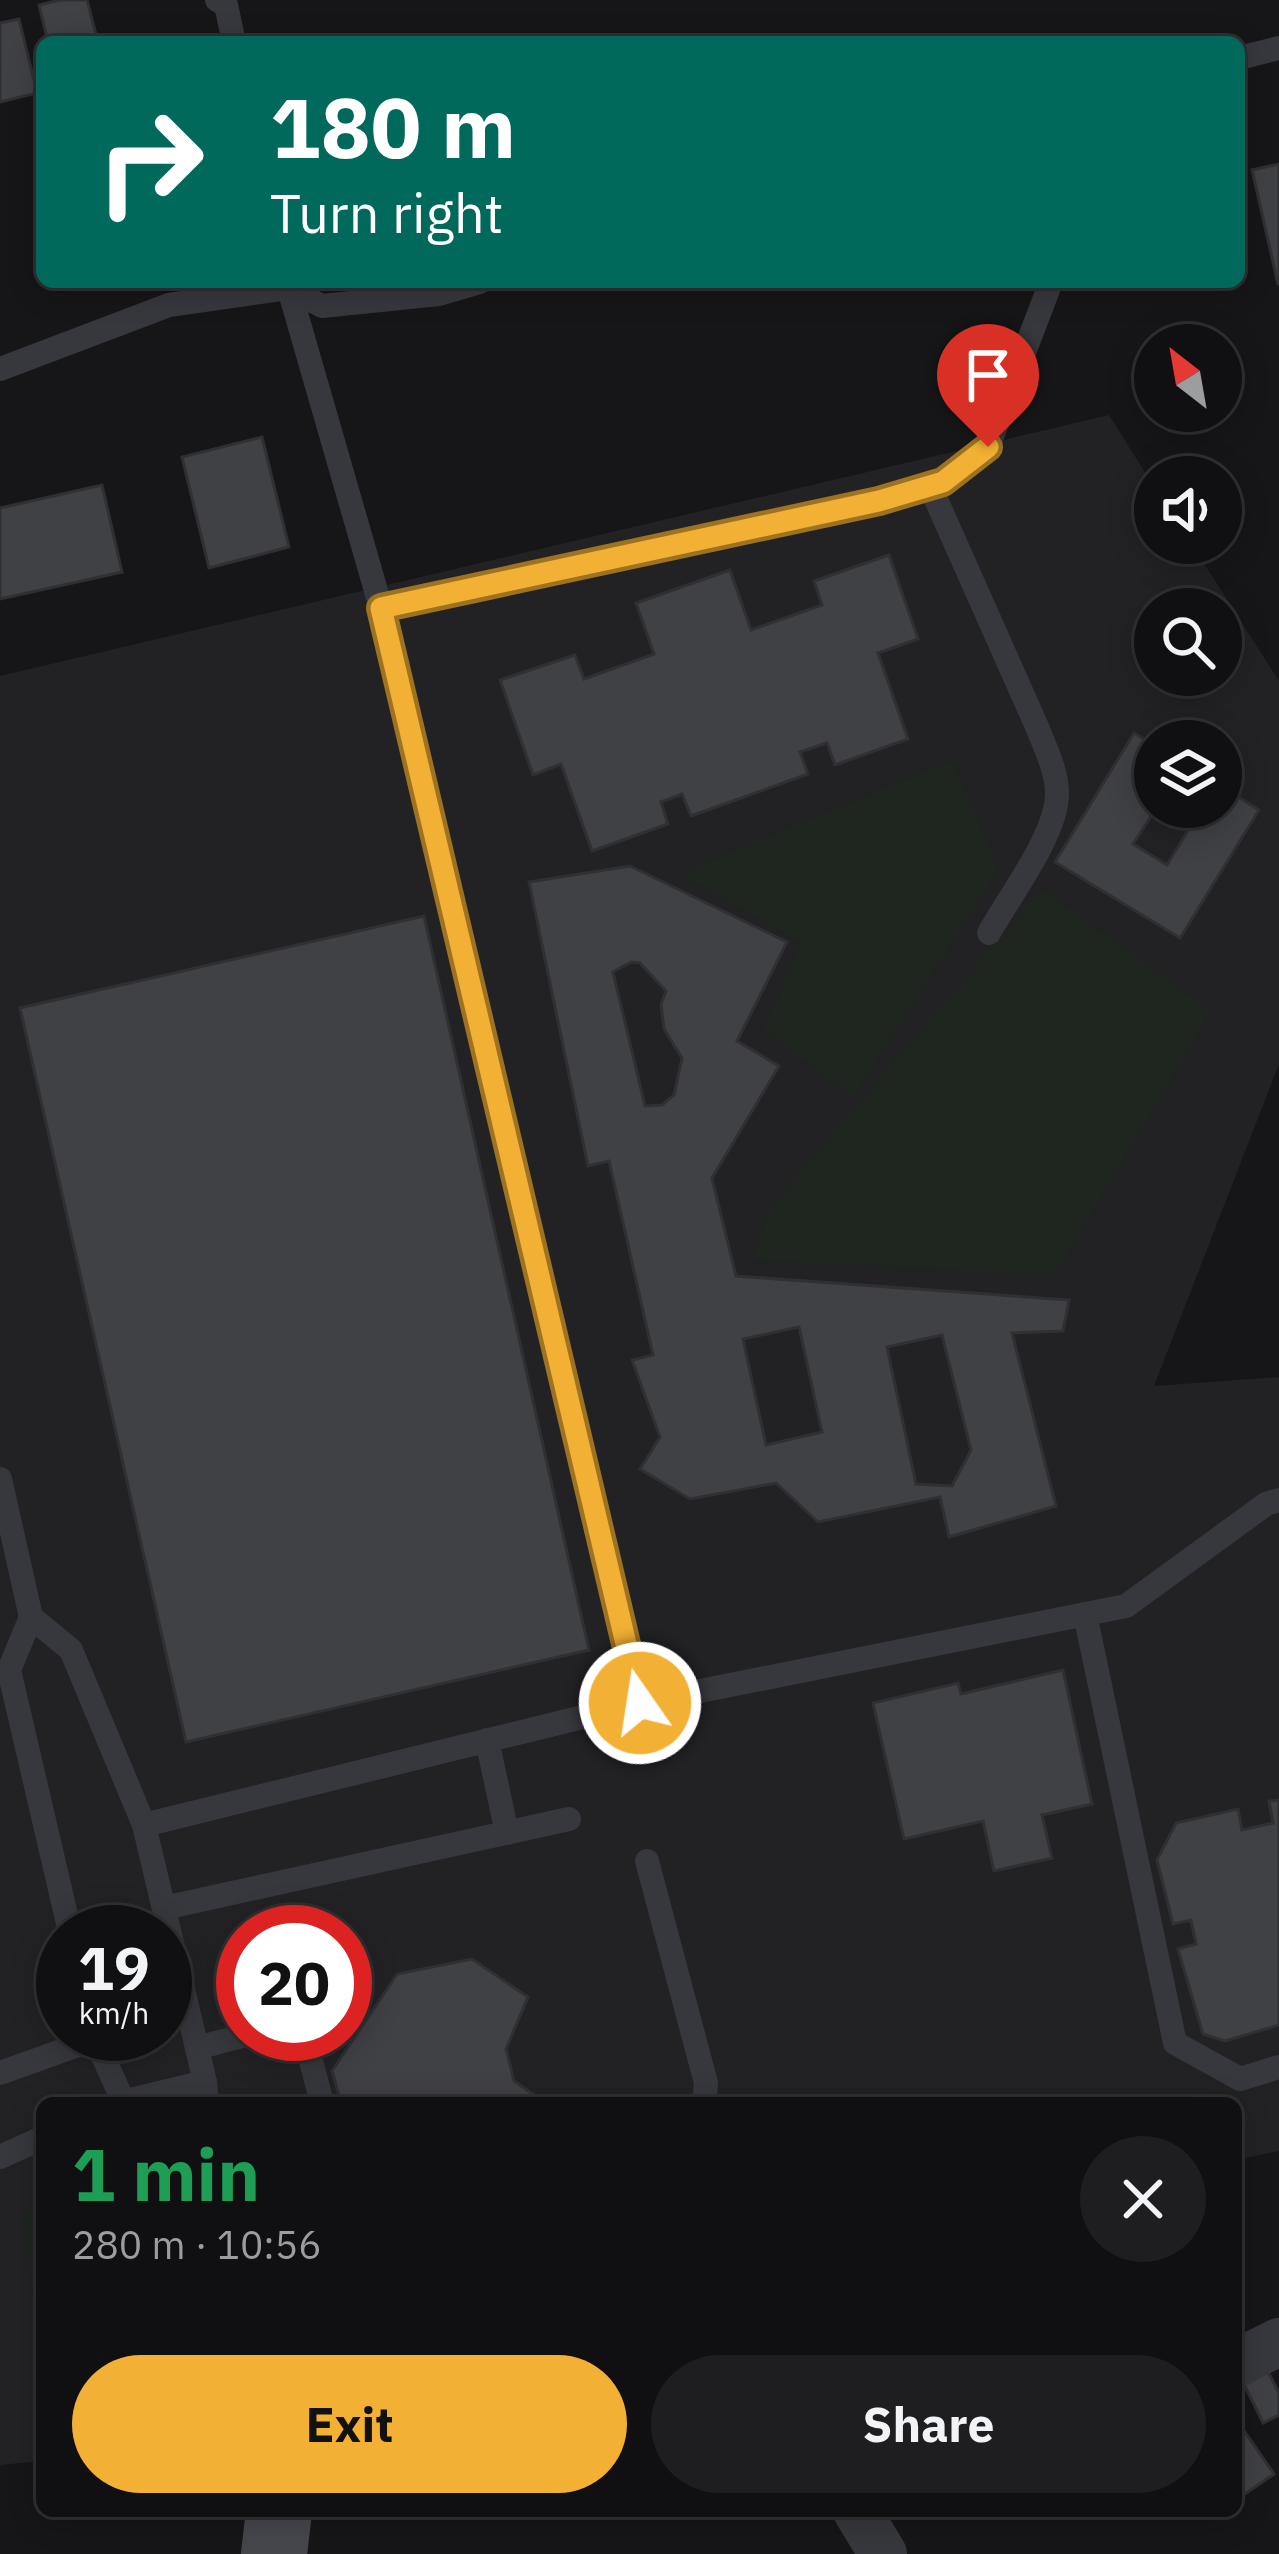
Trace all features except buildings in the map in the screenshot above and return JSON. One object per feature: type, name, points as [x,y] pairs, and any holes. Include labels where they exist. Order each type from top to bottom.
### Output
[{"type":"street","points":[[1242,2360],[1279,2342]]},
{"type":"street","points":[[861,2517],[884,2554]]},
{"type":"lane","points":[[217,0],[226,5],[233,36]]},
{"type":"lane","points":[[1245,56],[1279,48]]},
{"type":"lane","points":[[0,369],[170,305],[269,288]]},
{"type":"lane","points":[[288,288],[381,608],[640,1703]]},
{"type":"lane","points":[[292,288],[322,306],[460,288]]},
{"type":"lane","points":[[381,608],[879,501],[943,482],[988,447],[1049,288]]},
{"type":"lane","points":[[930,486],[1039,729],[1057,794],[1054,819],[988,933]]},
{"type":"lane","points":[[0,1479],[31,1617],[9,1670],[64,1905]]},
{"type":"lane","points":[[144,1825],[640,1703],[1126,1606],[1265,1504],[1279,1501]]},
{"type":"lane","points":[[1085,1614],[1175,2042],[1240,2079],[1279,2067]]},
{"type":"lane","points":[[31,1617],[70,1650],[144,1825],[163,1905]]},
{"type":"lane","points":[[487,1740],[507,1833]]},
{"type":"lane","points":[[178,1905],[569,1819]]},
{"type":"lane","points":[[647,1861],[706,2083],[705,2097]]},
{"type":"lane","points":[[169,2097],[206,2093],[192,2039]]},
{"type":"lane","points":[[197,2048],[216,2043]]},
{"type":"lane","points":[[0,2073],[36,2060]]},
{"type":"lane","points":[[108,2061],[120,2097]]},
{"type":"lane","points":[[311,2061],[320,2097]]},
{"type":"lane","points":[[0,2157],[36,2141]]},
{"type":"shaded area","points":[[1109,415],[1135,456],[1134,564],[1204,564],[1220,588],[1134,588],[1134,696],[1242,696],[1242,623],[1279,681],[1279,1064],[1154,1386],[1279,1377],[1279,2151],[1242,2159],[1242,2097],[36,2097],[36,2462],[0,2465],[0,676]]},
{"type":"shaded area","points":[[952,760],[999,869],[853,1097],[763,1030],[801,943],[679,874]]},
{"type":"shaded area","points":[[1042,889],[1211,1011],[1055,1275],[752,1260],[770,1208]]},
{"type":"shaded area","points":[[36,2213],[36,2317],[24,2215]]},
{"type":"route","points":[[640,1703],[381,608],[879,501],[943,482],[988,447]]}]
